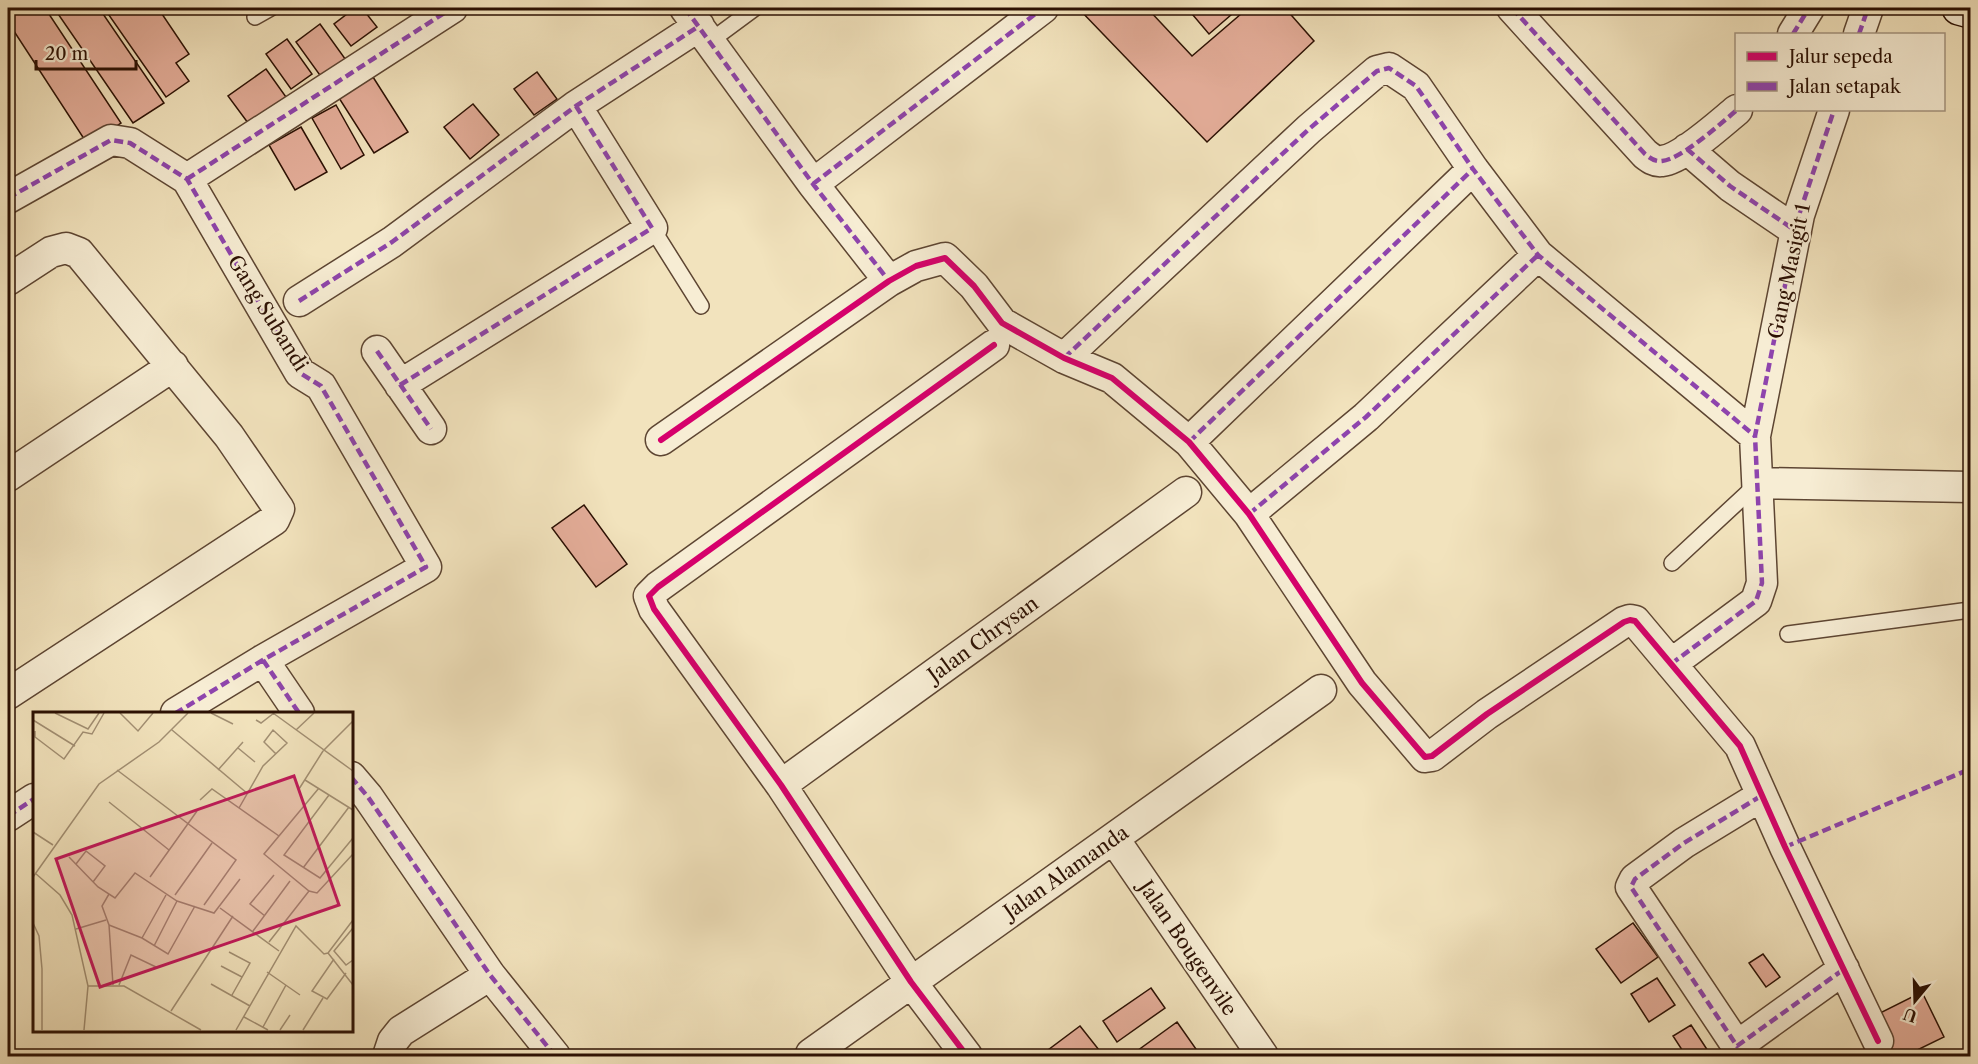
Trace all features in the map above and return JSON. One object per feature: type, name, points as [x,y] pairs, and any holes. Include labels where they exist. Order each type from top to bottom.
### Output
[{"type":"main road","points":[[1959,8],[1971,11]]},
{"type":"street","points":[[8,198],[111,140],[130,143],[187,179],[452,8]]},
{"type":"street","points":[[813,184],[1043,8]]},
{"type":"street","points":[[1512,8],[1653,160],[1663,161],[1687,149],[1736,111]]},
{"type":"street","points":[[1794,33],[1809,8]]},
{"type":"street","points":[[1859,33],[1868,8]]},
{"type":"street","points":[[299,301],[392,242],[576,106],[697,25],[813,184],[889,281]]},
{"type":"street","points":[[1064,358],[1309,129],[1377,71],[1389,68],[1416,86],[1473,169],[1538,255],[1755,436]]},
{"type":"street","points":[[400,385],[652,228],[576,106]]},
{"type":"street","name":"Gang Masigit 1","points":[[1671,664],[1756,601],[1762,583],[1755,436],[1802,206],[1834,111]]},
{"type":"street","points":[[1687,149],[1730,186],[1796,231]]},
{"type":"street","points":[[1188,442],[1473,169]]},
{"type":"street","name":"Gang Subandi","points":[[187,179],[300,373],[321,386],[426,567],[263,660]]},
{"type":"street","points":[[8,280],[51,252],[66,248],[79,253],[229,436],[279,509],[274,520],[8,694]]},
{"type":"street","points":[[1249,514],[1366,417],[1538,255]]},
{"type":"street","points":[[661,440],[889,281],[916,266],[945,258],[974,286],[1002,323],[1064,358],[1112,378],[1188,442],[1249,514],[1362,683],[1425,757],[1432,756],[1487,714],[1630,620],[1635,621],[1740,746],[1759,785],[1761,796],[1878,1041]]},
{"type":"street","points":[[966,1056],[911,982],[781,785],[654,609],[649,596],[658,587],[994,345]]},
{"type":"street","points":[[377,351],[431,429]]},
{"type":"street","points":[[8,476],[173,366]]},
{"type":"street","points":[[1758,483],[1971,487]]},
{"type":"street","name":"Jalan Chrysan","points":[[781,785],[1186,492]]},
{"type":"street","points":[[178,712],[263,660],[298,712]]},
{"type":"street","name":"Jalan Alamanda","points":[[811,1054],[1321,690]]},
{"type":"street","points":[[352,778],[368,797],[490,975],[555,1056]]},
{"type":"street","points":[[1761,796],[1683,843],[1635,879],[1631,887],[1737,1046],[1844,969]]},
{"type":"street","points":[[8,816],[33,801]]},
{"type":"street","name":"Jalan Bougenvile","points":[[1114,839],[1263,1056]]},
{"type":"street","points":[[389,1056],[393,1041],[401,1031],[490,975]]},
{"type":"lane","points":[[255,17],[271,8]]},
{"type":"lane","points":[[697,25],[755,8]]},
{"type":"lane","points":[[652,228],[701,306]]},
{"type":"lane","points":[[1672,563],[1758,483]]},
{"type":"lane","points":[[1788,634],[1971,610]]},
{"type":"building","points":[[8,8],[45,8],[121,123],[88,145],[8,22]]},
{"type":"building","points":[[54,8],[99,8],[164,103],[133,123]]},
{"type":"building","points":[[104,8],[158,8],[189,54],[176,63],[189,81],[166,97]]},
{"type":"building","points":[[355,8],[362,8],[377,27],[351,46],[334,24]]},
{"type":"building","points":[[1078,8],[1147,8],[1192,56],[1248,8],[1285,8],[1314,41],[1207,142]]},
{"type":"building","points":[[1187,8],[1239,8],[1209,34]]},
{"type":"building","points":[[320,24],[351,67],[327,85],[296,42]]},
{"type":"building","points":[[287,39],[312,74],[291,89],[266,54]]},
{"type":"building","points":[[266,69],[286,97],[248,123],[228,96]]},
{"type":"building","points":[[537,72],[557,99],[534,115],[514,89]]},
{"type":"building","points":[[373,77],[408,132],[374,153],[339,98]]},
{"type":"building","points":[[473,104],[499,135],[470,159],[444,127]]},
{"type":"building","points":[[336,105],[364,155],[341,169],[312,118]]},
{"type":"building","points":[[301,127],[327,172],[295,190],[269,145]]},
{"type":"building","points":[[584,505],[627,564],[596,587],[552,528]]},
{"type":"building","points":[[1633,923],[1658,957],[1621,983],[1596,949]]},
{"type":"building","points":[[1763,954],[1780,977],[1766,987],[1749,963]]},
{"type":"building","points":[[1657,978],[1675,1005],[1649,1022],[1631,994]]},
{"type":"building","points":[[1151,988],[1165,1008],[1117,1042],[1103,1021]]},
{"type":"building","points":[[1922,992],[1944,1037],[1905,1056],[1894,1056],[1874,1016]]},
{"type":"building","points":[[1177,1022],[1196,1049],[1186,1056],[1130,1056]]},
{"type":"building","points":[[1691,1025],[1710,1054],[1686,1056],[1673,1036]]},
{"type":"building","points":[[1080,1026],[1103,1055],[1040,1056]]},
{"type":"marked path","points":[[187,179],[452,8]]},
{"type":"marked path","points":[[685,8],[813,184],[889,281]]},
{"type":"marked path","points":[[813,184],[1043,8]]},
{"type":"marked path","points":[[1512,8],[1645,154],[1657,161],[1670,159],[1680,154],[1736,111]]},
{"type":"marked path","points":[[1794,33],[1809,8]]},
{"type":"marked path","points":[[1859,33],[1868,8]]},
{"type":"marked path","points":[[299,301],[392,242],[576,106],[699,26]]},
{"type":"marked path","points":[[1064,358],[1309,129],[1377,71],[1389,68],[1416,86],[1473,169],[1538,255],[1755,436]]},
{"type":"marked path","points":[[400,385],[652,228],[576,106]]},
{"type":"marked path","points":[[1671,664],[1756,601],[1762,583],[1755,436],[1799,215],[1834,111]]},
{"type":"marked path","points":[[8,198],[111,140],[130,143],[187,179],[300,373],[321,386],[426,567],[263,660],[178,712]]},
{"type":"marked path","points":[[1687,149],[1730,186],[1796,231]]},
{"type":"marked path","points":[[1189,442],[1473,169]]},
{"type":"marked path","points":[[1249,514],[1366,417],[1538,255]]},
{"type":"marked path","points":[[377,351],[431,429]]},
{"type":"marked path","points":[[263,660],[298,712]]},
{"type":"marked path","points":[[1785,847],[1970,769]]},
{"type":"marked path","points":[[352,778],[368,797],[490,975],[555,1056]]},
{"type":"marked path","points":[[1761,796],[1684,843],[1635,879],[1631,887],[1737,1046],[1844,969]]},
{"type":"marked path","points":[[8,816],[33,800]]},
{"type":"cycle path","points":[[661,440],[889,281],[916,266],[945,258],[974,286],[1002,323],[1064,358],[1112,378],[1189,442],[1249,514],[1362,683],[1425,757],[1432,756],[1487,714],[1624,622],[1635,621],[1740,746],[1785,847],[1878,1041]]},
{"type":"cycle path","points":[[967,1056],[911,982],[781,785],[654,609],[649,596],[658,587],[994,345]]}]
